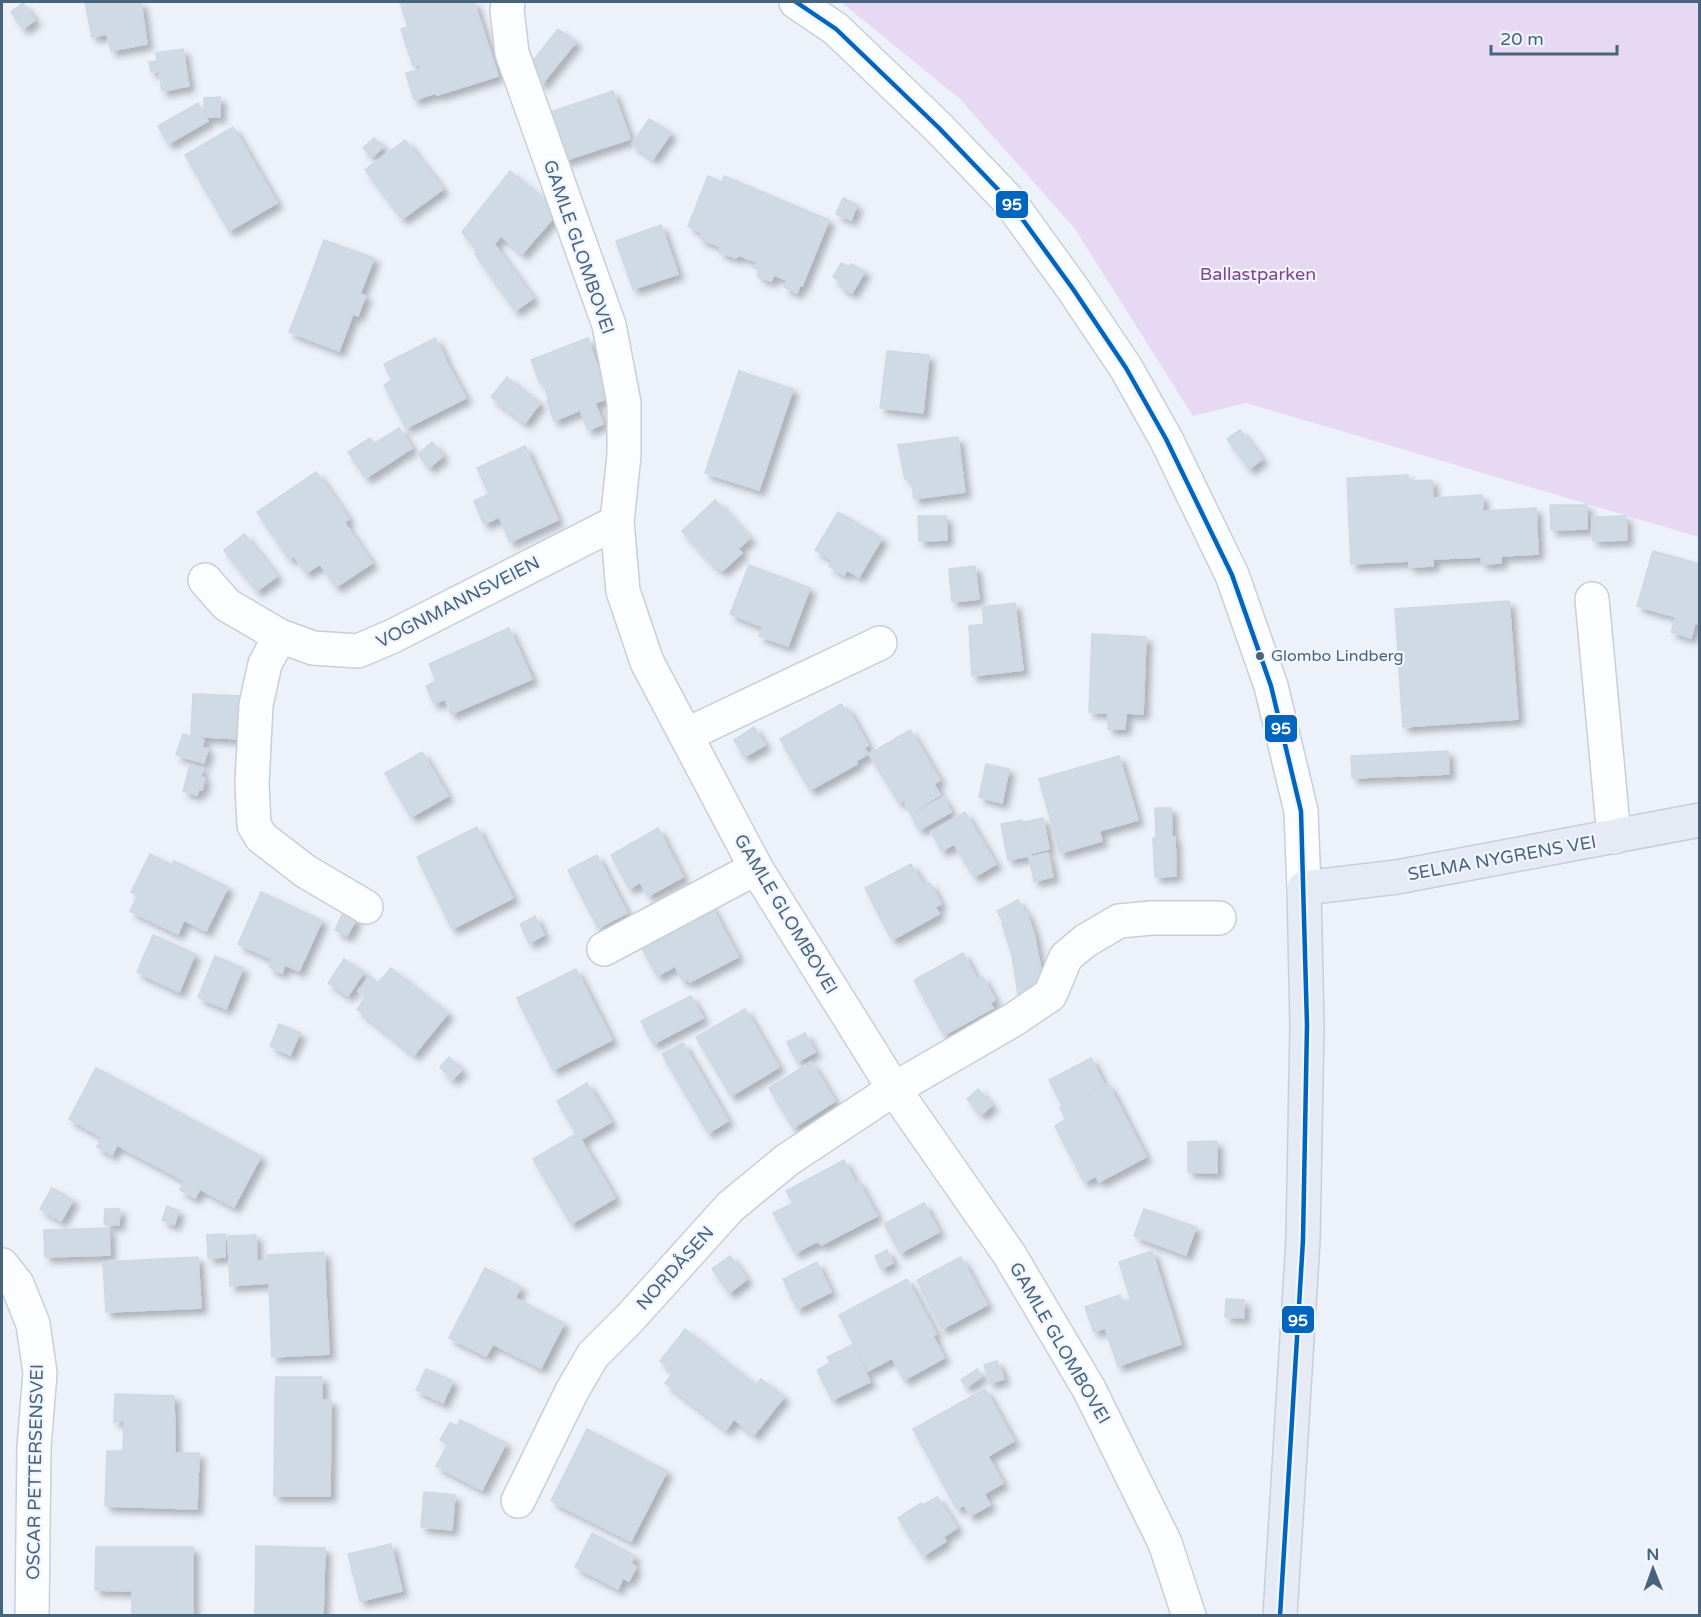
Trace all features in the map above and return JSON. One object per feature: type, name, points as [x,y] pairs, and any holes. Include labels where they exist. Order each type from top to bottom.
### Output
[{"type":"main road","name":"SELMA NYGRENS VEI","points":[[1304,888],[1397,877],[1700,820]]},
{"type":"main road","points":[[1280,1616],[1304,1240],[1307,1025],[1304,888]]},
{"type":"street","name":"GAMLE GLOMBOVEI","points":[[508,2],[512,53],[609,325],[624,403],[624,455],[617,522],[623,591],[647,662],[756,868],[894,1089],[1009,1254],[1089,1389],[1165,1543],[1189,1616]]},
{"type":"street","points":[[796,2],[836,29],[939,128],[1010,202],[1073,289],[1131,378],[1166,439],[1232,575],[1271,686],[1301,811],[1304,888]]},
{"type":"street","name":"VOGNMANNSVEIEN","points":[[205,580],[227,605],[280,636],[313,648],[358,651],[383,641],[617,522]]},
{"type":"street","points":[[1592,599],[1614,837]]},
{"type":"street","points":[[280,636],[265,664],[256,705],[252,784],[254,825],[261,837],[305,871],[366,907]]},
{"type":"street","points":[[686,735],[880,643]]},
{"type":"street","points":[[604,949],[756,868]]},
{"type":"street","points":[[894,1089],[1013,1020],[1050,995],[1066,957],[1085,941],[1119,921],[1152,918],[1219,918]]},
{"type":"street","name":"NORDÅSEN","points":[[518,1501],[572,1390],[592,1355],[630,1318],[730,1207],[787,1160],[894,1089]]},
{"type":"street","name":"OSCAR PETTERSENSVEI","points":[[2,1265],[17,1284],[33,1324],[40,1373],[34,1448],[32,1616]]},
{"type":"green space","name":"Ballastparken","points":[[841,2],[1699,2],[1699,537],[1246,403],[1193,416],[1075,229],[960,99]]},
{"type":"building","points":[[85,2],[141,2],[147,44],[111,51],[107,34],[92,37]]},
{"type":"building","points":[[400,2],[474,2],[498,76],[414,100],[406,73],[421,69],[420,64],[413,66],[401,29],[408,27]]},
{"type":"building","points":[[23,3],[35,20],[23,29],[11,12]]},
{"type":"building","points":[[558,29],[576,42],[541,85],[532,62]]},
{"type":"building","points":[[183,49],[189,86],[162,91],[159,71],[151,72],[149,62],[157,61],[156,53]]},
{"type":"building","points":[[613,91],[630,139],[563,161],[547,113]]},
{"type":"building","points":[[220,97],[220,117],[206,117],[208,121],[168,144],[158,126],[198,103],[204,115],[204,98]]},
{"type":"building","points":[[649,119],[671,133],[653,159],[632,144]]},
{"type":"building","points":[[233,127],[277,203],[229,231],[185,155]]},
{"type":"building","points":[[374,138],[383,147],[372,157],[363,148]]},
{"type":"building","points":[[405,140],[443,189],[402,219],[365,170]]},
{"type":"building","points":[[510,171],[559,211],[522,254],[501,236],[494,244],[533,298],[515,311],[475,254],[478,252],[462,232]]},
{"type":"building","points":[[708,176],[722,182],[724,176],[829,220],[797,293],[784,287],[787,280],[774,275],[771,281],[757,276],[760,270],[754,268],[757,262],[738,255],[736,258],[719,252],[721,247],[699,238],[701,232],[688,226]]},
{"type":"building","points":[[843,198],[857,205],[851,220],[836,214]]},
{"type":"building","points":[[661,225],[678,274],[633,289],[616,241]]},
{"type":"building","points":[[324,240],[374,258],[360,294],[366,296],[361,307],[307,286]]},
{"type":"building","points":[[841,263],[849,267],[851,264],[865,271],[852,293],[839,286],[841,282],[833,277]]},
{"type":"building","points":[[307,286],[361,307],[358,316],[353,314],[339,351],[289,332]]},
{"type":"building","points":[[435,338],[466,398],[406,428],[384,385],[392,380],[384,364]]},
{"type":"building","points":[[588,338],[601,378],[603,376],[611,397],[595,403],[603,424],[588,430],[580,410],[554,421],[543,382],[540,383],[531,360]]},
{"type":"building","points":[[887,351],[929,355],[923,413],[880,408]]},
{"type":"building","points":[[739,371],[793,389],[759,490],[705,473]]},
{"type":"building","points":[[507,377],[540,403],[525,423],[491,397]]},
{"type":"building","points":[[399,428],[412,448],[366,478],[348,452],[370,438],[374,444]]},
{"type":"building","points":[[1240,430],[1262,459],[1249,469],[1227,439]]},
{"type":"building","points":[[958,437],[965,492],[914,499],[911,479],[905,479],[898,445]]},
{"type":"building","points":[[432,442],[443,456],[429,468],[418,454]]},
{"type":"building","points":[[525,446],[558,520],[510,542],[499,517],[484,524],[474,501],[489,494],[477,468]]},
{"type":"building","points":[[316,472],[349,519],[344,522],[372,563],[336,587],[320,564],[306,573],[294,556],[289,559],[257,512]]},
{"type":"building","points":[[1408,475],[1408,481],[1432,480],[1433,498],[1482,495],[1483,511],[1536,508],[1538,554],[1501,556],[1501,563],[1482,564],[1481,557],[1433,559],[1433,566],[1409,567],[1409,561],[1351,564],[1347,478]]},
{"type":"building","points":[[715,500],[750,538],[738,549],[742,553],[722,571],[716,568],[682,531]]},
{"type":"building","points":[[1550,505],[1587,505],[1587,529],[1551,530]]},
{"type":"building","points":[[838,512],[882,538],[859,577],[847,570],[844,575],[829,566],[832,560],[815,550]]},
{"type":"building","points":[[918,516],[946,516],[947,540],[919,541]]},
{"type":"building","points":[[1626,516],[1627,540],[1593,541],[1592,517]]},
{"type":"building","points":[[244,534],[277,576],[257,591],[224,550]]},
{"type":"building","points":[[1653,551],[1700,564],[1700,624],[1695,623],[1691,638],[1671,632],[1676,617],[1637,606]]},
{"type":"building","points":[[749,565],[810,588],[788,646],[759,636],[763,627],[730,614]]},
{"type":"building","points":[[975,566],[979,599],[952,602],[949,569]]},
{"type":"building","points":[[1509,601],[1518,719],[1403,727],[1395,609]]},
{"type":"building","points":[[1015,603],[1023,670],[972,676],[969,626],[984,624],[982,607]]},
{"type":"building","points":[[509,628],[532,679],[451,714],[445,699],[434,704],[426,686],[436,681],[429,664]]},
{"type":"building","points":[[1092,634],[1146,637],[1143,714],[1126,713],[1125,729],[1108,729],[1108,713],[1089,712]]},
{"type":"building","points":[[193,694],[241,696],[239,739],[191,736]]},
{"type":"building","points":[[841,704],[844,709],[847,708],[868,745],[864,748],[868,754],[856,761],[857,764],[810,790],[780,739]]},
{"type":"building","points":[[754,727],[765,745],[744,757],[734,740]]},
{"type":"building","points":[[910,730],[940,780],[934,784],[940,795],[911,813],[903,800],[899,803],[869,754]]},
{"type":"building","points":[[183,734],[204,740],[202,747],[208,749],[204,763],[176,755]]},
{"type":"building","points":[[1448,751],[1449,774],[1352,778],[1351,756]]},
{"type":"building","points":[[422,752],[448,796],[411,817],[385,773]]},
{"type":"building","points":[[1119,756],[1138,820],[1099,831],[1102,841],[1060,853],[1039,779]]},
{"type":"building","points":[[986,764],[1009,769],[1002,803],[979,797]]},
{"type":"building","points":[[190,765],[203,768],[200,777],[205,778],[202,790],[199,789],[197,795],[183,791]]},
{"type":"building","points":[[943,797],[951,812],[919,830],[911,815]]},
{"type":"building","points":[[1155,808],[1171,808],[1172,837],[1156,838]]},
{"type":"building","points":[[965,812],[976,831],[942,851],[931,832]]},
{"type":"building","points":[[1043,818],[1049,849],[1029,854],[1023,822]]},
{"type":"building","points":[[1022,820],[1030,856],[1008,860],[1001,824]]},
{"type":"building","points":[[477,827],[513,898],[452,929],[417,857]]},
{"type":"building","points":[[658,828],[683,877],[648,896],[640,882],[629,889],[611,855]]},
{"type":"building","points":[[976,831],[996,864],[974,877],[954,844]]},
{"type":"building","points":[[1175,837],[1176,876],[1155,877],[1153,838]]},
{"type":"building","points":[[1048,853],[1053,877],[1034,881],[1029,857]]},
{"type":"building","points":[[150,854],[172,865],[174,861],[228,887],[206,931],[184,920],[178,934],[130,911],[138,895],[131,892]]},
{"type":"building","points":[[597,855],[627,913],[598,928],[568,870]]},
{"type":"building","points":[[911,864],[924,886],[930,883],[941,904],[935,907],[939,914],[892,940],[865,888]]},
{"type":"building","points":[[261,892],[322,920],[299,971],[285,965],[282,973],[269,967],[272,959],[238,944]]},
{"type":"building","points":[[1018,900],[1024,912],[1026,911],[1034,933],[1043,981],[1018,994],[1012,955],[1002,924],[1004,923],[997,911]]},
{"type":"building","points":[[710,904],[738,957],[690,982],[688,979],[683,981],[675,966],[657,976],[641,946]]},
{"type":"building","points":[[343,913],[356,919],[347,936],[335,930]]},
{"type":"building","points":[[535,916],[544,935],[529,943],[520,924]]},
{"type":"building","points":[[153,935],[195,954],[179,992],[137,972]]},
{"type":"building","points":[[963,953],[977,979],[982,976],[995,1000],[990,1003],[993,1008],[944,1035],[914,980]]},
{"type":"building","points":[[215,956],[243,968],[226,1009],[198,997]]},
{"type":"building","points":[[344,959],[364,972],[348,996],[328,983]]},
{"type":"building","points":[[391,968],[448,1013],[414,1055],[357,1009],[366,997],[358,991],[370,976],[378,983]]},
{"type":"building","points":[[576,969],[612,1040],[553,1070],[517,998]]},
{"type":"building","points":[[691,996],[703,1018],[653,1044],[641,1021]]},
{"type":"building","points":[[745,1009],[779,1067],[731,1096],[696,1037]]},
{"type":"building","points":[[279,1024],[300,1033],[290,1055],[270,1046]]},
{"type":"building","points":[[805,1033],[815,1052],[797,1062],[787,1042]]},
{"type":"building","points":[[683,1043],[728,1121],[708,1133],[662,1054]]},
{"type":"building","points":[[449,1057],[462,1070],[452,1080],[440,1067]]},
{"type":"building","points":[[1091,1058],[1104,1085],[1063,1107],[1049,1080]]},
{"type":"building","points":[[811,1062],[835,1101],[793,1128],[769,1088]]},
{"type":"building","points":[[96,1068],[261,1156],[234,1207],[200,1189],[195,1198],[180,1190],[185,1181],[117,1145],[112,1155],[97,1147],[102,1137],[69,1119]]},
{"type":"building","points":[[587,1083],[611,1122],[580,1140],[557,1101]]},
{"type":"building","points":[[1108,1084],[1146,1157],[1099,1182],[1096,1176],[1084,1182],[1055,1126],[1066,1119],[1060,1108]]},
{"type":"building","points":[[978,1089],[992,1105],[981,1115],[967,1099]]},
{"type":"building","points":[[577,1133],[615,1198],[571,1224],[533,1159]]},
{"type":"building","points":[[1217,1141],[1217,1173],[1188,1172],[1188,1142]]},
{"type":"building","points":[[844,1160],[877,1216],[821,1245],[819,1242],[814,1243],[795,1253],[773,1213],[793,1203],[786,1191]]},
{"type":"building","points":[[52,1188],[73,1200],[61,1221],[40,1209]]},
{"type":"building","points":[[924,1203],[939,1232],[900,1253],[884,1224]]},
{"type":"building","points":[[167,1206],[179,1211],[174,1225],[162,1220]]},
{"type":"building","points":[[105,1209],[120,1209],[119,1225],[104,1224]]},
{"type":"building","points":[[1144,1209],[1196,1227],[1186,1255],[1134,1236]]},
{"type":"building","points":[[109,1228],[110,1255],[45,1257],[44,1230]]},
{"type":"building","points":[[225,1234],[225,1257],[208,1258],[207,1235]]},
{"type":"building","points":[[256,1235],[257,1261],[267,1260],[267,1255],[324,1252],[329,1354],[272,1357],[269,1283],[230,1286],[228,1236]]},
{"type":"building","points":[[887,1250],[893,1263],[881,1269],[875,1256]]},
{"type":"building","points":[[1152,1251],[1181,1344],[1118,1366],[1105,1328],[1094,1332],[1085,1307],[1120,1295],[1122,1303],[1131,1300],[1119,1262]]},
{"type":"building","points":[[730,1256],[747,1279],[729,1293],[712,1269]]},
{"type":"building","points":[[198,1257],[201,1308],[106,1312],[103,1262]]},
{"type":"building","points":[[961,1257],[987,1305],[942,1329],[917,1280]]},
{"type":"building","points":[[817,1262],[831,1292],[797,1309],[783,1279]]},
{"type":"building","points":[[485,1268],[521,1287],[515,1298],[564,1323],[541,1368],[493,1344],[486,1356],[449,1338]]},
{"type":"building","points":[[907,1279],[936,1334],[933,1336],[944,1358],[904,1380],[892,1358],[868,1371],[839,1315]]},
{"type":"building","points":[[1226,1299],[1244,1300],[1244,1318],[1225,1317]]},
{"type":"building","points":[[685,1329],[756,1385],[761,1379],[784,1397],[754,1435],[734,1419],[726,1430],[665,1383],[674,1372],[660,1361]]},
{"type":"building","points":[[853,1344],[870,1382],[832,1400],[817,1370],[830,1363],[827,1357]]},
{"type":"building","points":[[997,1361],[1004,1379],[990,1383],[984,1365]]},
{"type":"building","points":[[426,1369],[453,1381],[443,1403],[416,1390]]},
{"type":"building","points":[[977,1369],[982,1376],[966,1387],[961,1380]]},
{"type":"building","points":[[276,1377],[322,1377],[322,1400],[275,1399]]},
{"type":"building","points":[[985,1389],[1014,1441],[988,1456],[1003,1483],[984,1494],[990,1505],[970,1516],[964,1505],[957,1509],[913,1429]]},
{"type":"building","points":[[115,1394],[174,1396],[175,1453],[199,1453],[197,1509],[105,1506],[107,1451],[123,1451],[124,1421],[114,1422]]},
{"type":"building","points":[[275,1399],[331,1400],[330,1496],[274,1496]]},
{"type":"building","points":[[460,1420],[506,1443],[482,1490],[436,1466],[448,1444],[440,1440],[450,1423],[457,1426]]},
{"type":"building","points":[[587,1429],[667,1471],[631,1541],[551,1501]]},
{"type":"building","points":[[424,1492],[455,1495],[452,1530],[421,1527]]},
{"type":"building","points":[[937,1497],[957,1528],[943,1537],[946,1541],[923,1556],[898,1518],[921,1503],[923,1505]]},
{"type":"building","points":[[592,1533],[635,1556],[631,1563],[636,1567],[629,1581],[623,1578],[618,1589],[575,1567]]},
{"type":"building","points":[[391,1544],[402,1591],[360,1601],[348,1554]]},
{"type":"building","points":[[256,1546],[325,1548],[323,1616],[255,1616]]},
{"type":"building","points":[[96,1547],[193,1547],[193,1616],[132,1616],[132,1591],[95,1590]]},
{"type":"transit line","name":"95","points":[[796,2],[836,29],[939,128],[1010,202],[1073,289],[1126,368],[1166,439],[1232,575],[1271,686],[1301,811],[1307,1025],[1303,1240],[1280,1616]]},
{"type":"place","name":"Glombo Lindberg","points":[[1260,656]]}]
